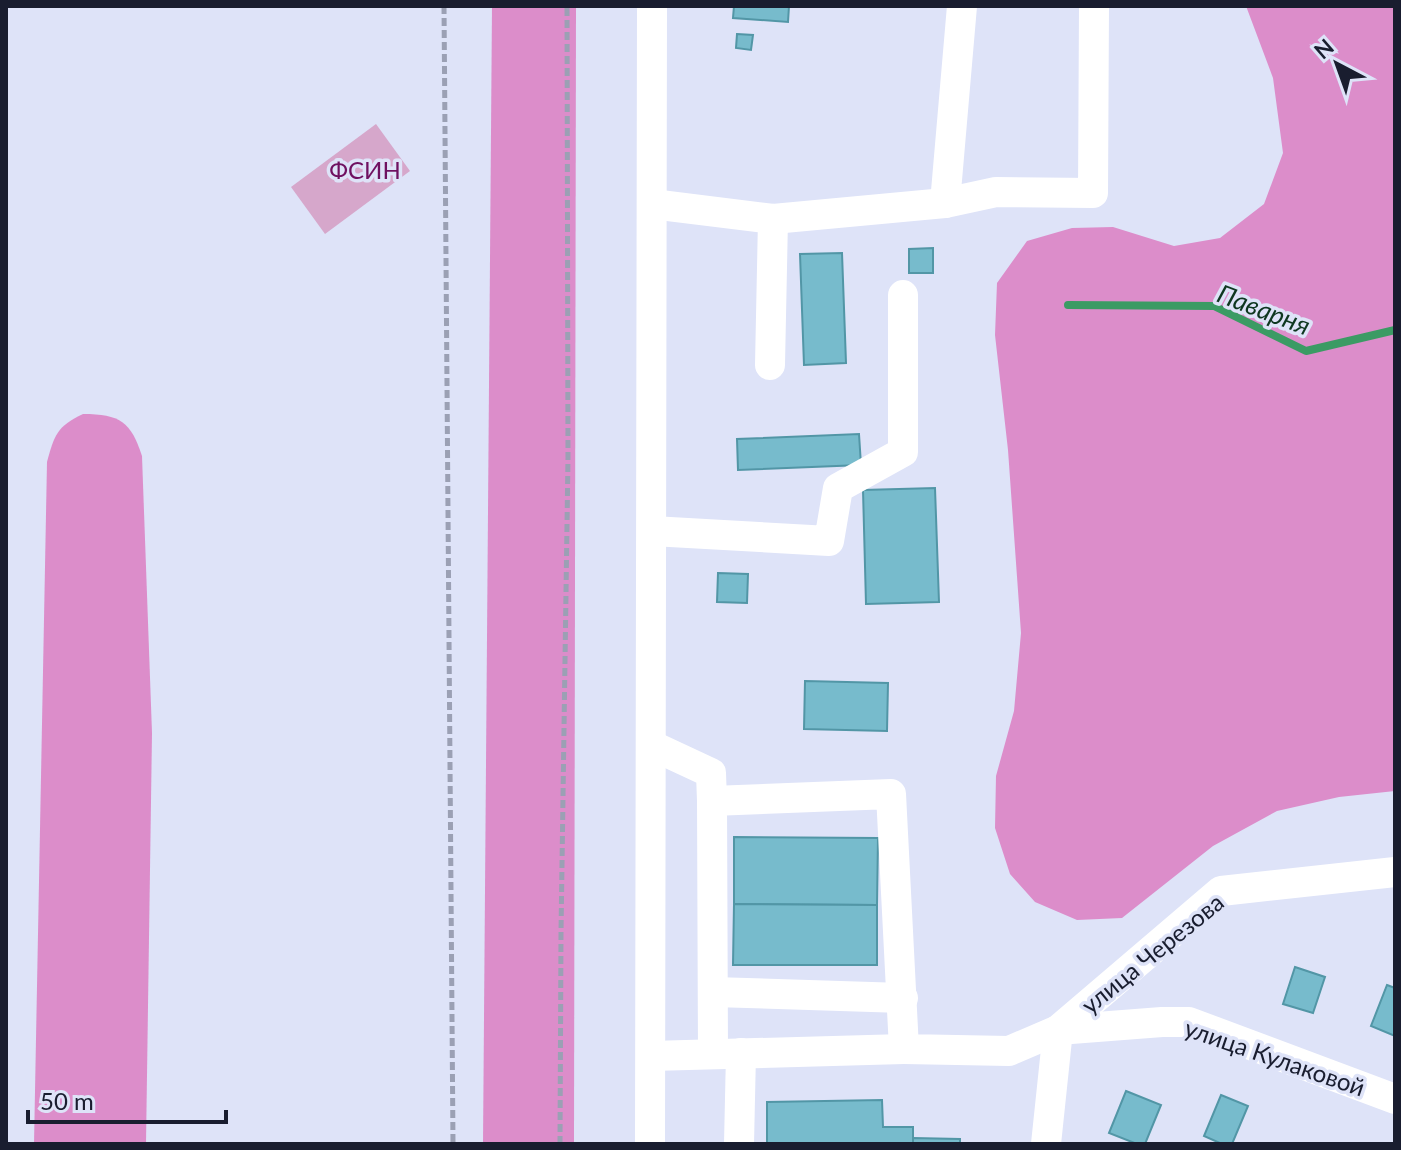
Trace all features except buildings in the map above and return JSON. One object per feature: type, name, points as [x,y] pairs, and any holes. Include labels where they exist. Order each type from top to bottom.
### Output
[{"type":"street","points":[[650,1144],[652,6]]},
{"type":"street","points":[[945,203],[962,6]]},
{"type":"street","points":[[652,204],[773,219],[945,203],[996,192],[1093,193],[1094,6]]},
{"type":"street","points":[[770,365],[773,219]]},
{"type":"street","points":[[652,531],[829,541],[838,488],[903,452],[903,295]]},
{"type":"street","points":[[651,745],[711,773],[713,992],[727,1054],[739,1144]]},
{"type":"street","points":[[712,801],[891,794],[904,1049]]},
{"type":"street","name":"улица Черезова","points":[[1058,1030],[1221,891],[1395,872]]},
{"type":"street","points":[[713,992],[903,998]]},
{"type":"street","name":"улица Кулаковой","points":[[1058,1030],[1189,1022],[1395,1099]]},
{"type":"street","points":[[651,1056],[904,1049],[1009,1051],[1058,1030],[1046,1144]]},
{"type":"path","points":[[444,6],[453,1144]]},
{"type":"path","points":[[560,1144],[568,457],[567,6]]},
{"type":"green space","name":"ФСИН","points":[[376,124],[410,171],[325,234],[291,187]]},
{"type":"shaded area","points":[[492,6],[576,6],[574,1144],[483,1144]]},
{"type":"shaded area","points":[[1246,6],[1395,6],[1395,791],[1339,797],[1277,811],[1213,846],[1122,918],[1077,920],[1035,902],[1010,874],[995,828],[996,776],[1014,711],[1021,633],[1008,450],[995,335],[997,283],[1027,241],[1072,228],[1113,227],[1174,246],[1220,238],[1264,204],[1283,153],[1273,78]]},
{"type":"shaded area","points":[[83,414],[106,416],[122,422],[133,435],[142,456],[152,733],[146,1144],[34,1144],[47,462],[58,433],[67,423]]},
{"type":"waterway","name":"Паварня","points":[[1068,305],[1214,306],[1306,351],[1395,330]]}]
